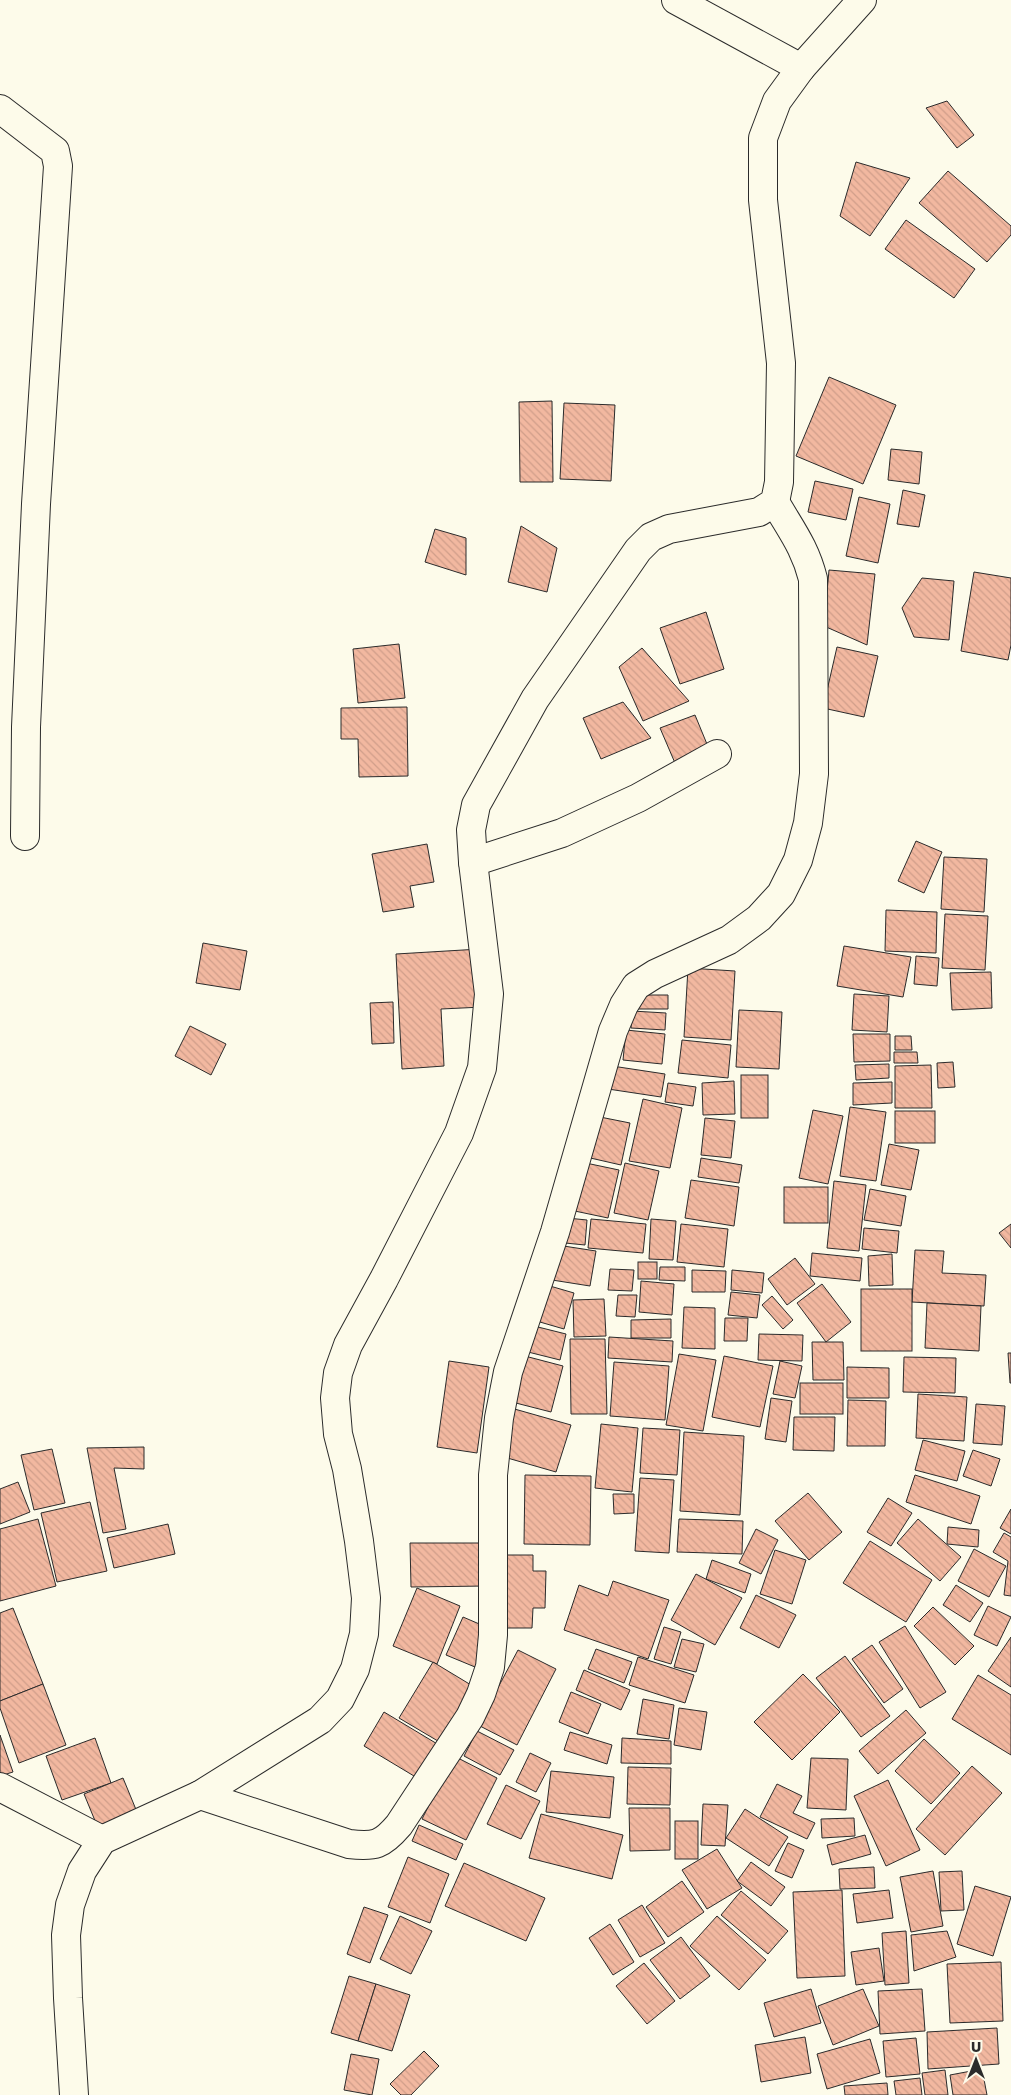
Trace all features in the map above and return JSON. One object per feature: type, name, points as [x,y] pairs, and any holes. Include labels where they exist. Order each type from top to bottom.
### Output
[{"type":"street","points":[[676,0],[801,68]]},
{"type":"street","points":[[200,1795],[349,1844],[371,1846],[387,1840],[399,1826],[470,1717],[481,1694],[490,1667],[492,1636],[492,1476],[499,1418],[508,1372],[555,1232],[613,1031],[624,1004],[636,986],[656,974],[729,940],[759,918],[781,894],[798,860],[808,822],[814,774],[813,579],[808,557],[774,502],[780,474],[781,363],[763,200],[763,138],[777,101],[801,68],[862,0]]},
{"type":"street","points":[[0,109],[56,151],[58,166],[36,514],[26,727],[25,836]]},
{"type":"street","points":[[74,2095],[66,1935],[70,1905],[82,1871],[102,1840],[200,1795],[320,1720],[340,1699],[355,1669],[364,1634],[366,1598],[360,1541],[338,1434],[335,1398],[338,1373],[348,1345],[459,1133],[482,1068],[489,994],[473,862],[471,830],[476,805],[535,698],[638,550],[651,537],[669,529],[759,512],[774,502]]},
{"type":"street","points":[[473,862],[562,833],[638,798],[717,754]]},
{"type":"street","points":[[0,1787],[102,1840]]},
{"type":"building","points":[[947,101],[974,135],[957,148],[926,108]]},
{"type":"building","points":[[856,162],[910,178],[870,236],[840,216]]},
{"type":"building","points":[[948,171],[1011,226],[1011,235],[987,262],[919,203]]},
{"type":"building","points":[[906,220],[975,269],[954,298],[885,249]]},
{"type":"building","points":[[829,377],[896,405],[863,484],[796,456]]},
{"type":"building","points":[[552,401],[553,482],[520,482],[519,402]]},
{"type":"building","points":[[564,403],[615,405],[611,481],[560,479]]},
{"type":"building","points":[[891,449],[922,452],[919,484],[888,480]]},
{"type":"building","points":[[815,481],[853,489],[846,520],[808,512]]},
{"type":"building","points":[[903,490],[925,495],[919,527],[897,524]]},
{"type":"building","points":[[859,497],[890,504],[878,563],[846,556]]},
{"type":"building","points":[[521,526],[557,548],[547,592],[508,582]]},
{"type":"building","points":[[435,529],[466,538],[466,575],[425,562]]},
{"type":"building","points":[[829,570],[875,574],[867,645],[824,626]]},
{"type":"building","points":[[974,572],[1011,578],[1011,645],[1008,660],[961,651]]},
{"type":"building","points":[[922,578],[954,581],[949,640],[914,637],[902,608]]},
{"type":"building","points":[[706,612],[724,669],[680,684],[660,628]]},
{"type":"building","points":[[399,644],[405,698],[358,703],[353,649]]},
{"type":"building","points":[[837,647],[878,656],[864,717],[823,708]]},
{"type":"building","points":[[642,648],[689,701],[643,721],[619,667]]},
{"type":"building","points":[[623,702],[651,738],[601,759],[583,718]]},
{"type":"building","points":[[407,707],[408,776],[359,777],[358,739],[341,739],[341,708]]},
{"type":"building","points":[[695,715],[709,749],[675,763],[660,728]]},
{"type":"building","points":[[916,841],[942,852],[924,893],[898,881]]},
{"type":"building","points":[[427,844],[434,882],[410,886],[414,907],[383,912],[372,854]]},
{"type":"building","points":[[944,857],[987,859],[984,912],[941,909]]},
{"type":"building","points":[[886,910],[937,912],[936,953],[885,951]]},
{"type":"building","points":[[945,914],[988,916],[985,970],[942,968]]},
{"type":"building","points":[[203,943],[247,951],[240,990],[196,983]]},
{"type":"building","points":[[844,946],[911,957],[903,997],[837,986]]},
{"type":"building","points":[[480,949],[483,1007],[441,1009],[444,1066],[402,1069],[396,954]]},
{"type":"building","points":[[916,956],[939,958],[937,986],[914,984]]},
{"type":"building","points":[[688,968],[735,971],[731,1040],[684,1037]]},
{"type":"building","points":[[991,972],[992,1008],[952,1010],[950,973]]},
{"type":"building","points":[[854,994],[889,996],[887,1032],[852,1030]]},
{"type":"building","points":[[636,995],[668,995],[668,1009],[635,1009]]},
{"type":"building","points":[[393,1002],[394,1043],[372,1044],[370,1003]]},
{"type":"building","points":[[739,1010],[782,1012],[779,1069],[736,1067]]},
{"type":"building","points":[[632,1011],[666,1013],[665,1030],[631,1028]]},
{"type":"building","points":[[190,1026],[226,1044],[211,1075],[175,1056]]},
{"type":"building","points":[[626,1030],[665,1034],[662,1064],[623,1060]]},
{"type":"building","points":[[853,1034],[890,1034],[890,1061],[854,1062]]},
{"type":"building","points":[[895,1036],[911,1036],[912,1050],[895,1050]]},
{"type":"building","points":[[682,1040],[731,1045],[728,1078],[678,1073]]},
{"type":"building","points":[[894,1052],[917,1052],[918,1063],[894,1063]]},
{"type":"building","points":[[953,1062],[955,1087],[938,1088],[937,1063]]},
{"type":"building","points":[[889,1064],[889,1078],[856,1080],[855,1065]]},
{"type":"building","points":[[931,1065],[932,1108],[895,1108],[895,1066]]},
{"type":"building","points":[[612,1066],[665,1074],[661,1097],[608,1089]]},
{"type":"building","points":[[741,1075],[768,1075],[768,1118],[741,1118]]},
{"type":"building","points":[[734,1081],[735,1114],[703,1115],[702,1083]]},
{"type":"building","points":[[892,1082],[892,1103],[853,1105],[853,1083]]},
{"type":"building","points":[[668,1083],[696,1087],[693,1106],[665,1102]]},
{"type":"building","points":[[643,1099],[682,1108],[670,1168],[629,1161]]},
{"type":"building","points":[[850,1107],[886,1112],[876,1181],[840,1176]]},
{"type":"building","points":[[813,1110],[843,1116],[828,1184],[799,1178]]},
{"type":"building","points":[[895,1111],[935,1111],[935,1143],[895,1143]]},
{"type":"building","points":[[595,1116],[630,1123],[621,1165],[586,1157]]},
{"type":"building","points":[[705,1118],[735,1121],[731,1158],[701,1155]]},
{"type":"building","points":[[889,1144],[919,1150],[911,1190],[881,1185]]},
{"type":"building","points":[[701,1158],[742,1165],[739,1183],[698,1177]]},
{"type":"building","points":[[581,1162],[619,1170],[608,1218],[570,1210]]},
{"type":"building","points":[[625,1163],[659,1171],[648,1220],[614,1213]]},
{"type":"building","points":[[691,1180],[739,1187],[734,1226],[685,1218]]},
{"type":"building","points":[[834,1181],[866,1185],[859,1251],[827,1248]]},
{"type":"building","points":[[784,1187],[828,1187],[828,1223],[784,1223]]},
{"type":"building","points":[[870,1189],[906,1196],[901,1226],[864,1220]]},
{"type":"building","points":[[567,1218],[587,1220],[585,1245],[565,1243]]},
{"type":"building","points":[[591,1219],[646,1224],[643,1253],[588,1248]]},
{"type":"building","points":[[651,1219],[676,1221],[673,1260],[649,1259]]},
{"type":"building","points":[[681,1224],[728,1229],[724,1267],[677,1262]]},
{"type":"building","points":[[1011,1224],[1011,1248],[999,1233]]},
{"type":"building","points":[[864,1228],[899,1231],[897,1253],[862,1249]]},
{"type":"building","points":[[557,1245],[596,1251],[590,1286],[552,1280]]},
{"type":"building","points":[[915,1250],[944,1251],[942,1273],[986,1275],[984,1306],[912,1302]]},
{"type":"building","points":[[812,1253],[862,1258],[860,1281],[810,1276]]},
{"type":"building","points":[[892,1254],[893,1285],[869,1286],[868,1256]]},
{"type":"building","points":[[795,1258],[815,1284],[787,1305],[768,1279]]},
{"type":"building","points":[[638,1262],[657,1262],[657,1279],[638,1279]]},
{"type":"building","points":[[660,1267],[685,1267],[685,1281],[659,1280]]},
{"type":"building","points":[[610,1269],[634,1270],[632,1291],[608,1290]]},
{"type":"building","points":[[692,1270],[726,1271],[725,1292],[692,1292]]},
{"type":"building","points":[[732,1270],[764,1273],[762,1293],[731,1290]]},
{"type":"building","points":[[641,1281],[674,1284],[672,1315],[639,1312]]},
{"type":"building","points":[[543,1284],[574,1293],[564,1329],[533,1320]]},
{"type":"building","points":[[822,1284],[851,1322],[826,1342],[797,1303]]},
{"type":"building","points":[[861,1289],[912,1289],[912,1351],[861,1351]]},
{"type":"building","points":[[731,1292],[760,1295],[757,1318],[728,1315]]},
{"type":"building","points":[[618,1295],[637,1295],[635,1317],[616,1316]]},
{"type":"building","points":[[772,1296],[793,1320],[783,1329],[762,1305]]},
{"type":"building","points":[[604,1299],[606,1336],[574,1337],[573,1300]]},
{"type":"building","points":[[927,1303],[981,1306],[979,1351],[925,1348]]},
{"type":"building","points":[[684,1307],[715,1308],[715,1349],[682,1348]]},
{"type":"building","points":[[725,1318],[748,1318],[747,1341],[724,1341]]},
{"type":"building","points":[[671,1319],[671,1338],[631,1338],[631,1320]]},
{"type":"building","points":[[530,1325],[566,1334],[560,1360],[524,1351]]},
{"type":"building","points":[[759,1334],[803,1335],[802,1361],[758,1360]]},
{"type":"building","points":[[609,1337],[673,1341],[672,1362],[608,1358]]},
{"type":"building","points":[[570,1339],[605,1339],[607,1414],[571,1414]]},
{"type":"building","points":[[812,1342],[843,1342],[844,1380],[813,1380]]},
{"type":"building","points":[[1008,1353],[1011,1353],[1011,1383],[1010,1383]]},
{"type":"building","points":[[679,1354],[716,1360],[703,1431],[666,1425]]},
{"type":"building","points":[[521,1355],[563,1366],[551,1412],[508,1401]]},
{"type":"building","points":[[724,1356],[773,1366],[760,1427],[712,1417]]},
{"type":"building","points":[[904,1357],[956,1358],[955,1393],[903,1392]]},
{"type":"building","points":[[449,1361],[489,1367],[477,1453],[437,1447]]},
{"type":"building","points":[[780,1361],[802,1366],[795,1398],[773,1394]]},
{"type":"building","points":[[614,1362],[669,1366],[665,1420],[610,1416]]},
{"type":"building","points":[[847,1367],[889,1368],[889,1398],[847,1398]]},
{"type":"building","points":[[800,1383],[843,1383],[843,1414],[800,1414]]},
{"type":"building","points":[[918,1394],[967,1397],[964,1441],[916,1438]]},
{"type":"building","points":[[771,1398],[792,1401],[786,1442],[765,1439]]},
{"type":"building","points":[[848,1400],[886,1401],[885,1446],[847,1446]]},
{"type":"building","points":[[976,1404],[1005,1406],[1002,1445],[973,1443]]},
{"type":"building","points":[[511,1408],[571,1425],[556,1472],[497,1455]]},
{"type":"building","points":[[794,1417],[835,1417],[834,1451],[793,1450]]},
{"type":"building","points":[[601,1424],[638,1428],[632,1492],[595,1488]]},
{"type":"building","points":[[643,1428],[680,1430],[677,1475],[640,1473]]},
{"type":"building","points":[[684,1432],[744,1436],[740,1515],[680,1511]]},
{"type":"building","points":[[923,1440],[965,1451],[957,1481],[915,1470]]},
{"type":"building","points":[[144,1447],[144,1469],[114,1468],[126,1529],[103,1533],[87,1448]]},
{"type":"building","points":[[52,1449],[65,1503],[34,1510],[21,1455]]},
{"type":"building","points":[[973,1450],[1000,1459],[991,1486],[963,1476]]},
{"type":"building","points":[[525,1475],[591,1476],[590,1545],[524,1544]]},
{"type":"building","points":[[915,1475],[980,1496],[971,1524],[906,1502]]},
{"type":"building","points":[[640,1478],[674,1480],[669,1553],[635,1551]]},
{"type":"building","points":[[18,1482],[30,1512],[0,1524],[0,1489]]},
{"type":"building","points":[[808,1493],[842,1532],[809,1560],[775,1521]]},
{"type":"building","points":[[613,1494],[634,1494],[634,1513],[614,1514]]},
{"type":"building","points":[[888,1498],[912,1513],[891,1546],[867,1532]]},
{"type":"building","points":[[90,1502],[107,1571],[57,1582],[41,1513]]},
{"type":"building","points":[[1011,1509],[1011,1534],[1000,1528]]},
{"type":"building","points":[[38,1519],[56,1586],[0,1601],[0,1529]]},
{"type":"building","points":[[679,1519],[743,1521],[742,1554],[677,1552]]},
{"type":"building","points":[[918,1519],[961,1557],[940,1581],[897,1543]]},
{"type":"building","points":[[168,1524],[175,1554],[114,1568],[107,1538]]},
{"type":"building","points":[[948,1527],[979,1530],[978,1547],[947,1544]]},
{"type":"building","points":[[756,1529],[778,1540],[761,1574],[739,1563]]},
{"type":"building","points":[[1004,1533],[1011,1537],[1011,1596],[1004,1595],[1008,1561],[993,1552]]},
{"type":"building","points":[[870,1541],[932,1580],[906,1622],[843,1583]]},
{"type":"building","points":[[410,1543],[486,1543],[486,1586],[411,1587]]},
{"type":"building","points":[[974,1549],[1006,1566],[989,1597],[958,1581]]},
{"type":"building","points":[[775,1550],[806,1560],[792,1604],[760,1594]]},
{"type":"building","points":[[504,1555],[533,1555],[533,1571],[546,1571],[545,1608],[533,1608],[532,1628],[503,1628]]},
{"type":"building","points":[[712,1560],[751,1574],[745,1593],[706,1579]]},
{"type":"building","points":[[696,1574],[742,1598],[715,1645],[671,1620]]},
{"type":"building","points":[[613,1581],[669,1600],[648,1659],[564,1630],[579,1585],[608,1596]]},
{"type":"building","points":[[956,1585],[983,1603],[970,1622],[943,1605]]},
{"type":"building","points":[[417,1588],[460,1606],[437,1664],[393,1646]]},
{"type":"building","points":[[756,1595],[796,1615],[779,1648],[740,1628]]},
{"type":"building","points":[[988,1606],[1011,1617],[997,1646],[974,1635]]},
{"type":"building","points":[[933,1607],[974,1646],[955,1665],[914,1626]]},
{"type":"building","points":[[13,1608],[43,1684],[0,1701],[0,1613]]},
{"type":"building","points":[[463,1617],[491,1629],[475,1667],[446,1655]]},
{"type":"building","points":[[905,1626],[946,1692],[920,1708],[879,1642]]},
{"type":"building","points":[[664,1627],[681,1632],[671,1664],[654,1659]]},
{"type":"building","points":[[1011,1637],[1011,1687],[988,1671]]},
{"type":"building","points":[[682,1639],[704,1644],[696,1672],[674,1667]]},
{"type":"building","points":[[872,1645],[903,1689],[884,1703],[852,1659]]},
{"type":"building","points":[[596,1649],[632,1662],[624,1683],[588,1669]]},
{"type":"building","points":[[518,1650],[556,1669],[517,1745],[478,1725]]},
{"type":"building","points":[[845,1656],[890,1716],[861,1737],[816,1678]]},
{"type":"building","points":[[638,1657],[694,1675],[685,1703],[629,1685]]},
{"type":"building","points":[[433,1662],[481,1691],[448,1747],[399,1718]]},
{"type":"building","points":[[584,1670],[630,1690],[621,1710],[576,1690]]},
{"type":"building","points":[[803,1674],[840,1712],[792,1760],[754,1722]]},
{"type":"building","points":[[978,1675],[1011,1695],[1011,1755],[952,1719]]},
{"type":"building","points":[[43,1684],[66,1745],[19,1763],[0,1708],[0,1701]]},
{"type":"building","points":[[571,1692],[601,1704],[588,1734],[559,1722]]},
{"type":"building","points":[[643,1699],[674,1705],[669,1739],[637,1734]]},
{"type":"building","points":[[679,1708],[707,1712],[701,1750],[674,1745]]},
{"type":"building","points":[[906,1710],[926,1733],[878,1774],[859,1751]]},
{"type":"building","points":[[384,1712],[444,1748],[424,1782],[364,1746]]},
{"type":"building","points":[[477,1731],[514,1750],[500,1775],[464,1756]]},
{"type":"building","points":[[570,1732],[612,1745],[607,1764],[564,1750]]},
{"type":"building","points":[[0,1735],[13,1772],[0,1776]]},
{"type":"building","points":[[95,1738],[111,1783],[62,1800],[46,1756]]},
{"type":"building","points":[[622,1738],[671,1741],[671,1764],[621,1763]]},
{"type":"building","points":[[924,1739],[960,1773],[931,1804],[895,1771]]},
{"type":"building","points":[[530,1753],[551,1763],[536,1792],[516,1782]]},
{"type":"building","points":[[454,1756],[497,1778],[466,1840],[422,1819]]},
{"type":"building","points":[[811,1758],[848,1759],[846,1810],[807,1808]]},
{"type":"building","points":[[972,1766],[1002,1793],[945,1855],[916,1829]]},
{"type":"building","points":[[628,1767],[671,1768],[670,1805],[627,1804]]},
{"type":"building","points":[[551,1771],[614,1777],[610,1818],[546,1812]]},
{"type":"building","points":[[123,1778],[137,1812],[98,1828],[84,1794]]},
{"type":"building","points":[[888,1780],[920,1850],[886,1866],[854,1796]]},
{"type":"building","points":[[777,1784],[802,1796],[793,1813],[815,1823],[807,1839],[760,1817]]},
{"type":"building","points":[[506,1785],[540,1801],[521,1839],[487,1824]]},
{"type":"building","points":[[703,1804],[728,1805],[725,1846],[701,1845]]},
{"type":"building","points":[[629,1808],[670,1808],[670,1850],[630,1851]]},
{"type":"building","points":[[745,1809],[788,1837],[769,1866],[726,1838]]},
{"type":"building","points":[[541,1814],[623,1835],[612,1879],[529,1858]]},
{"type":"building","points":[[854,1818],[855,1836],[822,1838],[821,1819]]},
{"type":"building","points":[[675,1821],[698,1821],[698,1859],[675,1859]]},
{"type":"building","points":[[419,1825],[463,1844],[456,1860],[412,1841]]},
{"type":"building","points":[[865,1835],[871,1854],[832,1865],[827,1845]]},
{"type":"building","points":[[788,1843],[804,1850],[792,1878],[775,1871]]},
{"type":"building","points":[[717,1849],[742,1888],[707,1909],[682,1870]]},
{"type":"building","points":[[408,1857],[449,1874],[430,1923],[388,1907]]},
{"type":"building","points":[[751,1862],[785,1887],[771,1906],[737,1881]]},
{"type":"building","points":[[464,1863],[545,1898],[526,1941],[445,1906]]},
{"type":"building","points":[[874,1867],[875,1888],[840,1889],[839,1869]]},
{"type":"building","points":[[933,1871],[943,1926],[911,1932],[900,1877]]},
{"type":"building","points":[[962,1871],[964,1910],[941,1911],[939,1872]]},
{"type":"building","points":[[682,1881],[704,1912],[668,1937],[646,1907]]},
{"type":"building","points":[[975,1886],[1011,1897],[993,1956],[957,1944]]},
{"type":"building","points":[[842,1890],[845,1976],[797,1978],[793,1892]]},
{"type":"building","points":[[889,1890],[893,1918],[857,1923],[853,1894]]},
{"type":"building","points":[[741,1891],[788,1931],[768,1954],[721,1915]]},
{"type":"building","points":[[642,1905],[665,1943],[640,1957],[618,1920]]},
{"type":"building","points":[[364,1907],[388,1915],[370,1963],[347,1954]]},
{"type":"building","points":[[400,1916],[432,1931],[411,1974],[380,1959]]},
{"type":"building","points":[[717,1916],[766,1960],[739,1990],[690,1946]]},
{"type":"building","points":[[610,1924],[634,1962],[613,1975],[589,1938]]},
{"type":"building","points":[[906,1931],[909,1983],[885,1985],[882,1933]]},
{"type":"building","points":[[947,1931],[956,1957],[914,1971],[911,1935]]},
{"type":"building","points":[[681,1937],[710,1976],[680,1999],[650,1960]]},
{"type":"building","points":[[879,1948],[884,1981],[856,1985],[851,1952]]},
{"type":"building","points":[[1001,1962],[1003,2021],[950,2023],[947,1964]]},
{"type":"building","points":[[644,1963],[675,2001],[647,2024],[616,1986]]},
{"type":"building","points":[[349,1976],[376,1984],[358,2041],[331,2033]]},
{"type":"building","points":[[376,1984],[410,1995],[392,2051],[358,2041]]},
{"type":"building","points":[[811,1989],[821,2023],[774,2037],[764,2003]]},
{"type":"building","points":[[863,1989],[879,2026],[833,2045],[818,2006]]},
{"type":"building","points":[[922,1989],[925,2031],[880,2034],[878,1991]]},
{"type":"building","points":[[997,2028],[999,2064],[928,2069],[927,2032]]},
{"type":"building","points":[[805,2037],[811,2073],[761,2082],[755,2045]]},
{"type":"building","points":[[916,2038],[920,2074],[886,2077],[883,2041]]},
{"type":"building","points":[[870,2039],[880,2073],[827,2089],[817,2054]]},
{"type":"building","points":[[424,2051],[439,2066],[411,2095],[401,2095],[390,2084]]},
{"type":"building","points":[[351,2054],[379,2059],[372,2095],[344,2090]]},
{"type":"building","points":[[982,2069],[987,2095],[953,2095],[950,2075]]},
{"type":"building","points":[[945,2070],[948,2095],[925,2095],[922,2073]]},
{"type":"building","points":[[920,2078],[922,2095],[896,2095],[894,2081]]},
{"type":"building","points":[[887,2083],[888,2095],[845,2095],[844,2086]]}]
